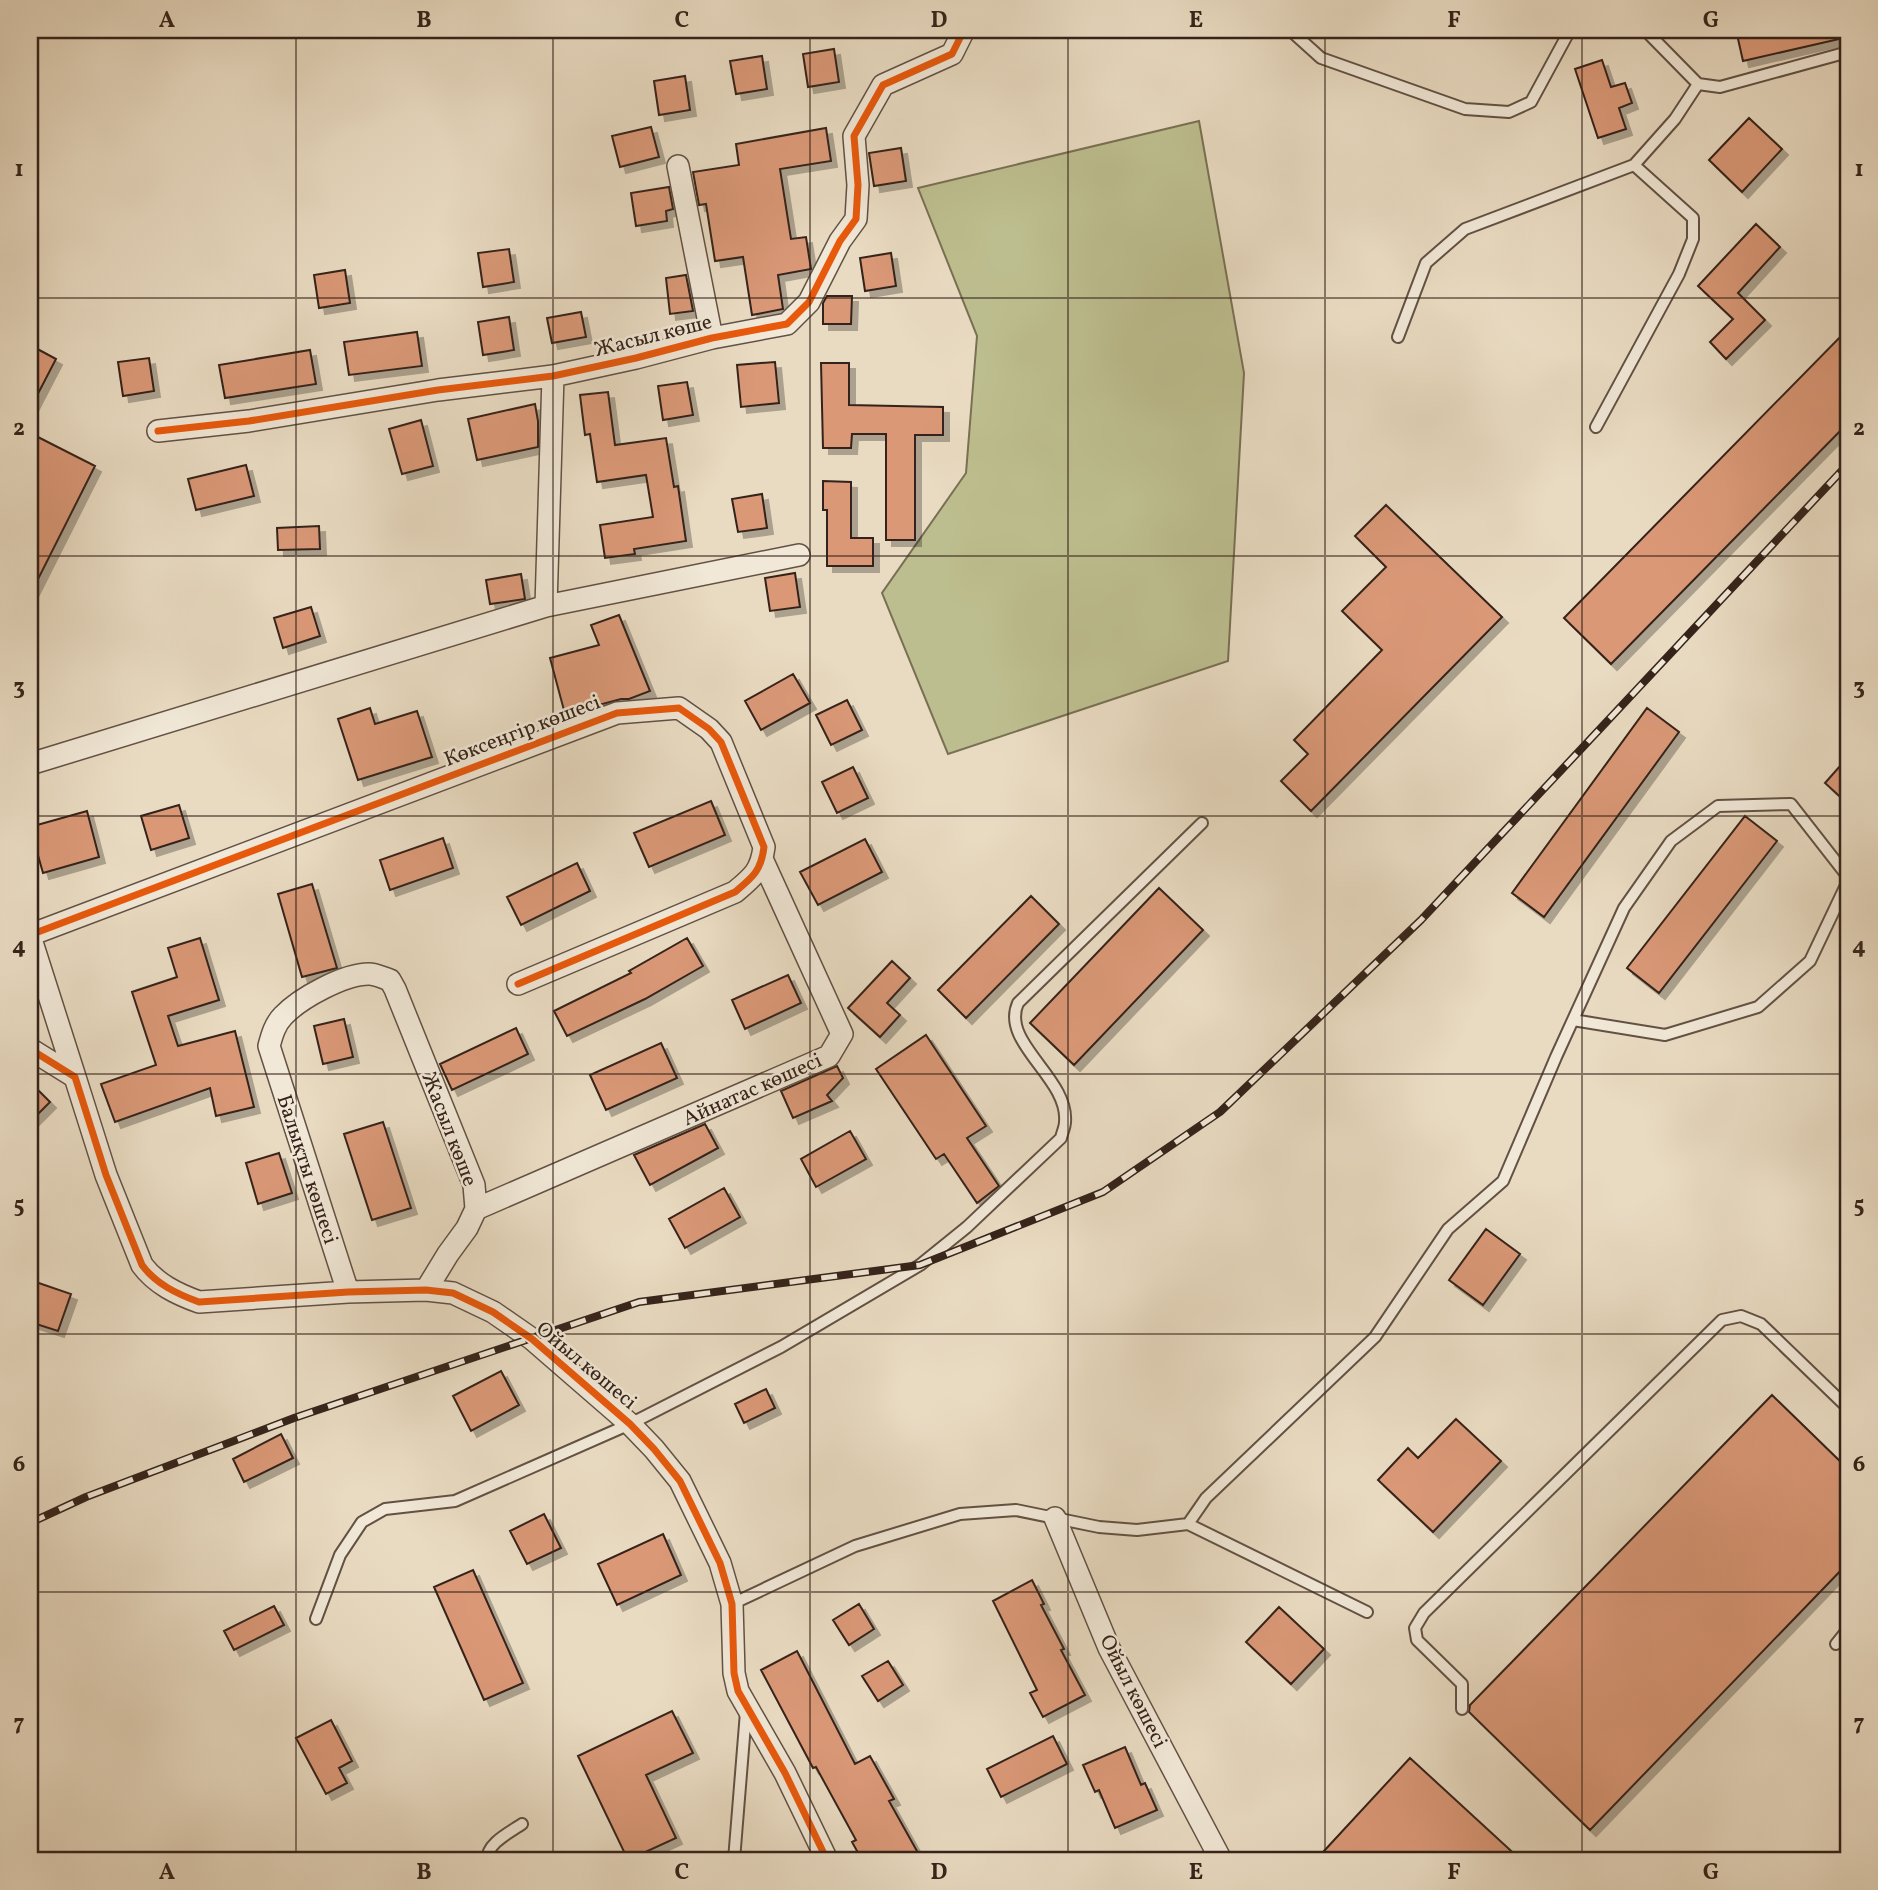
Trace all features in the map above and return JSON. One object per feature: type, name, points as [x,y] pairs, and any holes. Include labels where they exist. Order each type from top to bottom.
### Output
[{"type":"street","name":"Жасыл көше","points":[[158,431],[249,421],[438,390],[553,376],[712,338],[787,324],[809,302],[840,241],[856,219],[858,185],[854,136],[883,85],[951,54],[964,30]]},
{"type":"street","points":[[678,166],[712,338]]},
{"type":"street","points":[[546,606],[553,376]]},
{"type":"street","points":[[30,764],[546,606],[799,555]]},
{"type":"street","name":"Көксеңгір көшесі","points":[[30,936],[617,713],[679,708],[721,742],[759,832],[764,847],[763,861]]},
{"type":"street","points":[[518,984],[735,892],[755,876],[763,861]]},
{"type":"street","name":"Айнатас көшесі","points":[[476,1209],[829,1056],[842,1034],[763,861]]},
{"type":"street","name":"Ойыл көшесі","points":[[30,936],[106,1175],[142,1265],[150,1276],[178,1295],[199,1302],[348,1292],[426,1290],[453,1293],[493,1312],[532,1339],[654,1448],[680,1481],[720,1563],[732,1604],[734,1673],[738,1690],[785,1773],[827,1860]]},
{"type":"street","name":"Жасыл көше","points":[[269,1046],[282,1017],[302,1001],[346,977],[371,974],[390,980],[474,1185],[476,1209],[467,1228],[426,1290]]},
{"type":"street","name":"Балықты көшесі","points":[[269,1046],[348,1292]]},
{"type":"street","points":[[30,1049],[75,1077]]},
{"type":"street","name":"Ойыл көшесі","points":[[1055,1518],[1109,1648],[1221,1860]]},
{"type":"lane","points":[[1290,30],[1321,58],[1465,108],[1509,112],[1531,102],[1570,30]]},
{"type":"lane","points":[[1645,30],[1698,84],[1720,87],[1848,52]]},
{"type":"lane","points":[[1398,337],[1426,263],[1465,229],[1634,165],[1675,119],[1698,84]]},
{"type":"lane","points":[[1596,427],[1679,274],[1693,239],[1692,218],[1634,165]]},
{"type":"lane","points":[[1188,1524],[1206,1499],[1376,1337],[1448,1229],[1503,1181],[1573,1020],[1624,908],[1671,841],[1717,806],[1791,804],[1848,879],[1810,961],[1758,1007],[1665,1035],[1573,1020]]},
{"type":"lane","points":[[317,1619],[340,1555],[362,1522],[385,1509],[455,1501],[630,1424],[780,1348],[920,1265],[967,1227],[1061,1138],[1065,1122],[1064,1107],[1056,1088],[1015,1025],[1014,1013],[1018,1003],[1202,823]]},
{"type":"lane","points":[[1462,1709],[1462,1684],[1417,1640],[1415,1629],[1424,1613],[1722,1320],[1741,1316],[1761,1324],[1848,1408]]},
{"type":"lane","points":[[732,1604],[855,1546],[960,1514],[1016,1510],[1099,1527],[1137,1530],[1188,1524],[1367,1612]]},
{"type":"lane","points":[[1836,1644],[1848,1629]]},
{"type":"lane","points":[[734,1860],[747,1706]]},
{"type":"lane","points":[[488,1860],[487,1852],[491,1846],[522,1824]]},
{"type":"green space","points":[[1199,121],[1244,373],[1228,661],[948,754],[882,593],[966,473],[977,336],[918,188]]},
{"type":"building","points":[[1736,30],[1848,30],[1848,37],[1743,61]]},
{"type":"building","points":[[834,49],[839,82],[808,87],[803,54]]},
{"type":"building","points":[[762,56],[767,89],[736,94],[730,61]]},
{"type":"building","points":[[1602,60],[1611,87],[1625,83],[1632,103],[1619,108],[1626,129],[1598,138],[1575,69]]},
{"type":"building","points":[[685,76],[690,110],[659,115],[654,81]]},
{"type":"building","points":[[1749,118],[1782,149],[1742,192],[1709,160]]},
{"type":"building","points":[[651,127],[659,157],[620,167],[612,136]]},
{"type":"building","points":[[826,128],[831,161],[780,169],[791,239],[806,237],[811,269],[778,275],[783,309],[752,315],[743,257],[715,261],[706,204],[699,205],[693,172],[739,165],[736,144]]},
{"type":"building","points":[[901,148],[906,181],[874,186],[869,153]]},
{"type":"building","points":[[669,187],[673,209],[666,211],[667,221],[636,226],[631,193]]},
{"type":"building","points":[[1756,224],[1780,247],[1738,293],[1765,320],[1726,359],[1710,342],[1733,319],[1698,286]]},
{"type":"building","points":[[509,249],[514,282],[483,287],[478,253]]},
{"type":"building","points":[[891,253],[896,286],[865,291],[860,258]]},
{"type":"building","points":[[345,270],[350,303],[319,308],[314,275]]},
{"type":"building","points":[[686,275],[693,311],[670,314],[666,278]]},
{"type":"building","points":[[827,296],[852,296],[851,324],[823,324],[823,303]]},
{"type":"building","points":[[581,312],[586,337],[552,343],[547,318]]},
{"type":"building","points":[[509,317],[514,350],[483,355],[478,322]]},
{"type":"building","points":[[1848,329],[1848,423],[1611,664],[1564,618]]},
{"type":"building","points":[[417,332],[422,366],[349,375],[344,342]]},
{"type":"building","points":[[30,345],[56,359],[30,409]]},
{"type":"building","points":[[310,350],[316,384],[225,398],[219,365]]},
{"type":"building","points":[[149,358],[154,391],[123,396],[118,362]]},
{"type":"building","points":[[775,362],[779,403],[741,407],[737,365]]},
{"type":"building","points":[[821,363],[849,363],[849,405],[943,407],[943,435],[915,435],[915,540],[886,540],[886,434],[852,434],[851,448],[823,448]]},
{"type":"building","points":[[687,382],[693,415],[663,420],[658,386]]},
{"type":"building","points":[[608,392],[615,445],[666,438],[674,487],[678,486],[686,541],[634,549],[635,554],[605,558],[600,525],[653,517],[646,475],[597,482],[590,434],[585,435],[580,395]]},
{"type":"building","points":[[535,404],[538,447],[477,460],[468,419]]},
{"type":"building","points":[[421,420],[433,466],[402,474],[389,429]]},
{"type":"building","points":[[30,433],[95,466],[30,595]]},
{"type":"building","points":[[246,465],[254,496],[196,510],[188,479]]},
{"type":"building","points":[[823,481],[851,482],[851,538],[873,538],[873,566],[827,566],[827,510],[823,510]]},
{"type":"building","points":[[762,494],[767,528],[738,532],[732,499]]},
{"type":"building","points":[[1386,505],[1502,617],[1311,811],[1281,781],[1308,754],[1294,740],[1382,650],[1342,611],[1386,567],[1355,536]]},
{"type":"building","points":[[319,526],[320,549],[278,550],[277,528]]},
{"type":"building","points":[[795,573],[800,607],[770,611],[765,578]]},
{"type":"building","points":[[521,574],[525,599],[490,604],[486,580]]},
{"type":"building","points":[[311,607],[320,636],[283,648],[274,618]]},
{"type":"building","points":[[619,615],[650,691],[629,699],[565,714],[550,658],[599,645],[591,625]]},
{"type":"building","points":[[793,674],[810,703],[761,730],[745,701]]},
{"type":"building","points":[[847,700],[862,730],[831,745],[816,715]]},
{"type":"building","points":[[370,708],[375,724],[417,711],[432,757],[358,780],[338,719]]},
{"type":"building","points":[[1647,708],[1679,732],[1544,917],[1512,893]]},
{"type":"building","points":[[1848,757],[1848,804],[1825,783]]},
{"type":"building","points":[[853,767],[868,798],[837,813],[822,782]]},
{"type":"building","points":[[711,801],[725,835],[649,867],[634,833]]},
{"type":"building","points":[[179,805],[189,838],[151,850],[141,816]]},
{"type":"building","points":[[87,811],[99,857],[43,873],[30,827]]},
{"type":"building","points":[[1745,816],[1777,841],[1659,993],[1627,968]]},
{"type":"building","points":[[443,838],[453,868],[390,890],[380,860]]},
{"type":"building","points":[[865,839],[882,872],[818,905],[800,872]]},
{"type":"building","points":[[577,863],[590,891],[521,925],[507,897]]},
{"type":"building","points":[[312,884],[337,968],[302,977],[278,894]]},
{"type":"building","points":[[1159,888],[1203,930],[1074,1065],[1030,1023]]},
{"type":"building","points":[[1031,896],[1059,924],[966,1018],[938,990]]},
{"type":"building","points":[[200,938],[219,1000],[168,1016],[178,1046],[235,1031],[254,1107],[216,1116],[210,1088],[115,1122],[101,1084],[156,1065],[132,992],[177,977],[168,948]]},
{"type":"building","points":[[687,938],[703,966],[645,999],[567,1036],[554,1011],[631,973],[629,971]]},
{"type":"building","points":[[892,961],[910,978],[887,1003],[900,1015],[880,1037],[848,1008]]},
{"type":"building","points":[[788,975],[801,1003],[745,1029],[732,1000]]},
{"type":"building","points":[[344,1019],[353,1057],[323,1064],[314,1026]]},
{"type":"building","points":[[516,1028],[528,1054],[452,1090],[440,1064]]},
{"type":"building","points":[[926,1035],[986,1126],[967,1138],[999,1186],[977,1203],[944,1154],[936,1159],[876,1069]]},
{"type":"building","points":[[661,1043],[677,1078],[606,1110],[590,1075]]},
{"type":"building","points":[[837,1066],[843,1078],[827,1095],[832,1101],[793,1118],[781,1091]]},
{"type":"building","points":[[30,1082],[50,1102],[30,1122]]},
{"type":"building","points":[[383,1122],[411,1208],[372,1220],[344,1134]]},
{"type":"building","points":[[705,1124],[718,1148],[650,1185],[634,1155]]},
{"type":"building","points":[[850,1131],[866,1159],[816,1187],[801,1159]]},
{"type":"building","points":[[279,1153],[292,1193],[258,1204],[246,1163]]},
{"type":"building","points":[[724,1188],[740,1217],[685,1248],[669,1219]]},
{"type":"building","points":[[1486,1229],[1520,1254],[1483,1305],[1449,1280]]},
{"type":"building","points":[[30,1280],[71,1294],[58,1331],[30,1322]]},
{"type":"building","points":[[501,1371],[519,1405],[471,1431],[453,1396]]},
{"type":"building","points":[[766,1389],[775,1408],[744,1423],[735,1404]]},
{"type":"building","points":[[1772,1395],[1848,1469],[1848,1563],[1590,1830],[1469,1712],[1470,1705]]},
{"type":"building","points":[[1456,1419],[1501,1461],[1433,1532],[1378,1480],[1408,1448],[1418,1458]]},
{"type":"building","points":[[281,1434],[293,1458],[244,1482],[233,1459]]},
{"type":"building","points":[[544,1514],[561,1548],[527,1564],[510,1531]]},
{"type":"building","points":[[663,1534],[681,1575],[617,1605],[598,1564]]},
{"type":"building","points":[[473,1570],[523,1683],[484,1700],[434,1587]]},
{"type":"building","points":[[1032,1580],[1044,1604],[1041,1605],[1064,1649],[1061,1650],[1085,1695],[1043,1717],[1030,1693],[1037,1690],[993,1601]]},
{"type":"building","points":[[859,1604],[874,1629],[849,1645],[833,1620]]},
{"type":"building","points":[[274,1606],[284,1625],[234,1650],[224,1631]]},
{"type":"building","points":[[1279,1607],[1324,1649],[1291,1684],[1246,1642]]},
{"type":"building","points":[[797,1651],[855,1764],[870,1756],[894,1799],[889,1801],[922,1860],[862,1860],[852,1842],[856,1840],[816,1767],[813,1768],[761,1670]]},
{"type":"building","points":[[888,1661],[903,1685],[878,1701],[862,1676]]},
{"type":"building","points":[[672,1711],[693,1753],[646,1775],[676,1838],[628,1860],[578,1756]]},
{"type":"building","points":[[331,1720],[352,1761],[339,1768],[347,1783],[326,1794],[296,1738]]},
{"type":"building","points":[[1053,1736],[1067,1764],[1001,1797],[987,1769]]},
{"type":"building","points":[[1125,1747],[1141,1785],[1145,1783],[1157,1810],[1115,1828],[1099,1790],[1095,1792],[1083,1765]]},
{"type":"building","points":[[1410,1758],[1521,1860],[1334,1860],[1324,1851]]},
{"type":"railway","points":[[30,1523],[86,1497],[294,1418],[639,1302],[920,1265],[1103,1192],[1220,1112],[1421,920],[1848,464]]},
{"type":"cycle path","points":[[158,431],[249,421],[438,390],[553,376],[712,338],[787,324],[809,302],[840,241],[856,219],[858,185],[854,136],[883,85],[952,54],[964,30]]},
{"type":"cycle path","points":[[30,935],[617,713],[679,708],[709,729],[721,742],[764,847],[758,868],[735,892],[518,984]]},
{"type":"cycle path","points":[[30,1049],[75,1077],[106,1175],[142,1265],[168,1288],[199,1302],[348,1292],[426,1290],[453,1293],[493,1312],[532,1339],[630,1424],[680,1481],[720,1563],[732,1604],[734,1673],[738,1691],[785,1773],[827,1860]]}]
